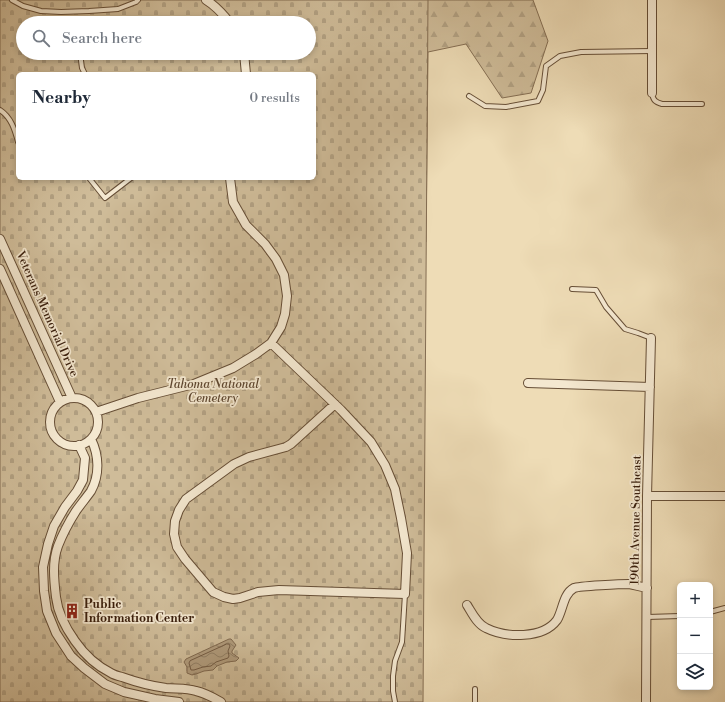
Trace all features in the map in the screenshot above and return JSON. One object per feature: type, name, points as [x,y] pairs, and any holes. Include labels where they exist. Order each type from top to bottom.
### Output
[{"type":"street","points":[[206,0],[212,3],[225,16]]},
{"type":"street","points":[[652,0],[652,93]]},
{"type":"street","points":[[245,60],[246,72]]},
{"type":"street","points":[[96,412],[138,398],[194,384],[233,368],[271,343],[281,327],[285,314],[287,296],[284,275],[276,259],[265,244],[246,225],[233,202],[230,180]]},
{"type":"street","name":"Veterans Memorial Drive","points":[[0,240],[72,398]]},
{"type":"street","name":"Veterans Memorial Drive","points":[[0,269],[60,402]]},
{"type":"street","name":"190th Avenue Southeast","points":[[646,702],[647,496],[651,338]]},
{"type":"street","points":[[271,343],[335,404],[371,442],[385,465],[395,489],[402,518],[407,553],[405,594],[279,590],[258,592],[233,599],[213,592],[184,559],[174,534],[175,521],[179,510],[186,499],[234,464],[249,457],[292,444],[335,404]]},
{"type":"street","points":[[528,383],[650,387]]},
{"type":"street","points":[[72,398],[80,398],[84,400],[91,405],[98,416],[98,426],[91,439],[78,445],[66,444],[60,441],[52,431],[51,425],[52,412],[56,406],[66,399],[72,398]]},
{"type":"street","points":[[91,439],[96,448],[97,475],[91,490],[65,529],[58,547],[54,564],[56,599],[60,616],[65,628],[79,647],[111,674],[135,682],[166,688],[196,691],[221,702]]},
{"type":"street","points":[[78,445],[85,458],[83,480],[54,526],[43,567],[47,611],[56,632],[71,656],[105,684],[124,692],[155,699],[179,702]]},
{"type":"street","points":[[647,496],[725,496]]},
{"type":"street","points":[[467,605],[475,618],[485,628],[504,634],[520,635],[535,633],[546,629],[557,619],[567,595],[575,588],[629,584],[647,588]]},
{"type":"street","points":[[165,700],[166,688]]},
{"type":"lane","points":[[12,0],[22,6],[41,11],[62,12],[118,9],[138,0]]},
{"type":"lane","points":[[469,96],[485,106],[506,107],[538,101],[543,90],[546,66],[560,56],[581,52],[652,50]]},
{"type":"lane","points":[[81,60],[84,72]]},
{"type":"lane","points":[[652,93],[653,99],[657,103],[702,104]]},
{"type":"lane","points":[[0,110],[4,112],[14,126],[16,134]]},
{"type":"lane","points":[[90,180],[105,198],[128,180]]},
{"type":"lane","points":[[572,288],[596,290],[606,307],[625,329],[638,332],[651,338]]},
{"type":"lane","points":[[395,702],[393,676],[395,661],[402,642],[405,594]]},
{"type":"lane","points":[[713,611],[725,608]]},
{"type":"lane","points":[[647,617],[677,616]]},
{"type":"lane","points":[[475,689],[475,702]]},
{"type":"green space","name":"Tahoma National Cemetery","points":[[0,0],[428,0],[423,702],[0,702]]},
{"type":"green space","points":[[345,0],[533,0],[548,41],[531,93],[502,98],[466,44],[428,52],[426,242],[316,179],[315,72]]},
{"type":"water","points":[[231,639],[236,645],[232,653],[239,658],[236,661],[227,662],[217,666],[213,670],[192,675],[187,673],[187,667],[184,662],[186,659]]},
{"type":"place","name":"Public Information Center","points":[[72,611]]}]
